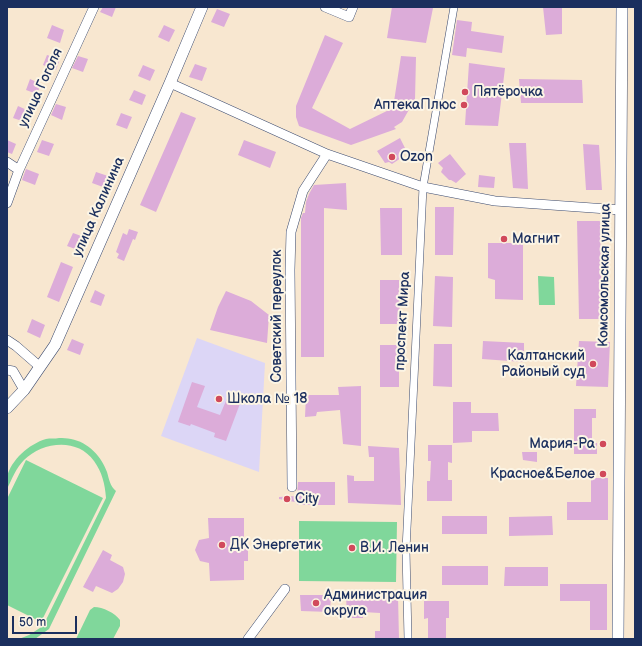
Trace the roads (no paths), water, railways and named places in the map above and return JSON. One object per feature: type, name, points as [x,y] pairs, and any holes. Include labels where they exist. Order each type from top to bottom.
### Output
[{"type":"street","name":"улица Гоголя","points":[[7,203],[19,170],[94,7]]},
{"type":"street","name":"улица Калинина","points":[[7,408],[24,390],[39,366],[55,345],[202,7]]},
{"type":"street","points":[[325,7],[349,16],[353,7]]},
{"type":"street","name":"проспект Мира","points":[[408,639],[406,550],[423,187],[454,7]]},
{"type":"street","name":"Комсомольская улица","points":[[618,639],[622,7]]},
{"type":"street","points":[[170,83],[327,154],[423,187],[495,200],[621,210]]},
{"type":"street","name":"Советский переулок","points":[[292,487],[291,232],[303,191],[327,154]]},
{"type":"street","points":[[7,162],[19,170]]},
{"type":"street","points":[[7,340],[39,366]]},
{"type":"street","points":[[7,370],[13,371],[24,390]]},
{"type":"street","points":[[248,639],[285,589]]},
{"type":"place","name":"Пятёрочка","points":[[465,92]]},
{"type":"place","name":"АптекаПлюс","points":[[464,105]]},
{"type":"place","name":"Ozon","points":[[392,157]]},
{"type":"place","name":"Магнит","points":[[504,239]]},
{"type":"place","name":"Калтанский Районый суд","points":[[593,364]]},
{"type":"place","name":"Школа № 18","points":[[219,399]]},
{"type":"place","name":"Мария-Ра","points":[[603,444]]},
{"type":"place","name":"Красное&Белое","points":[[603,474]]},
{"type":"place","name":"City","points":[[287,499]]},
{"type":"place","name":"ДК Энергетик","points":[[222,545]]},
{"type":"place","name":"В.И. Ленин","points":[[352,548]]},
{"type":"place","name":"Администрация округа","points":[[316,603]]}]
